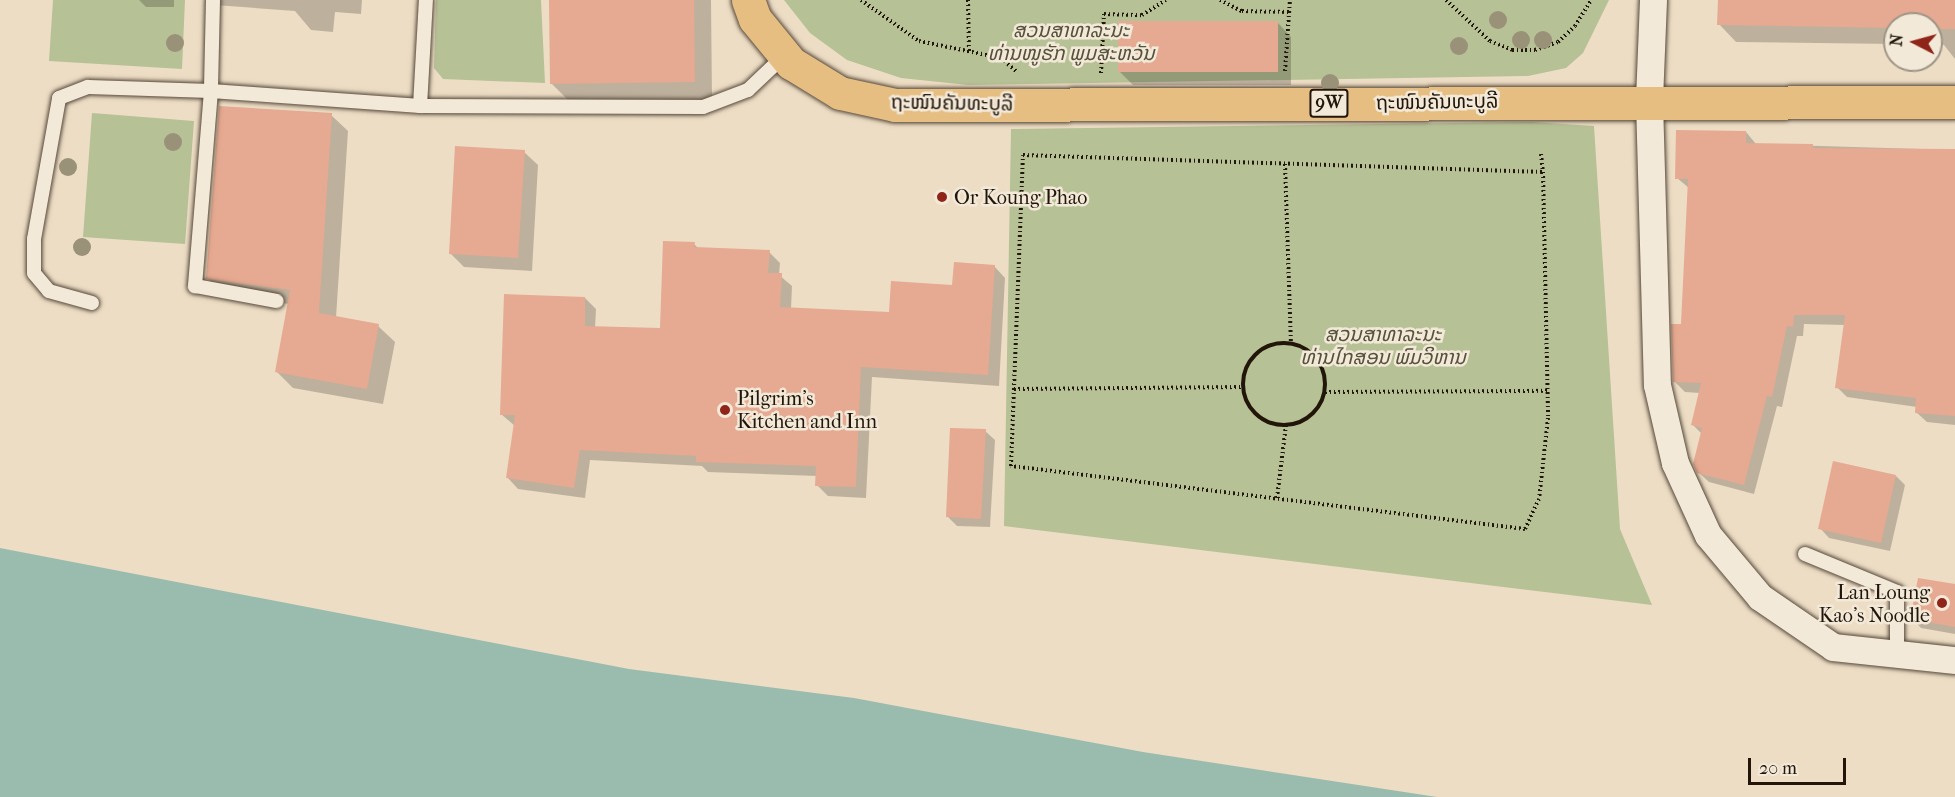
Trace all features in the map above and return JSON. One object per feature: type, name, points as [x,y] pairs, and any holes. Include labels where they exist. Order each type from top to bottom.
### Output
[{"type":"main road","name":"ຖະໜົນຄັນທະບູລີ","points":[[748,0],[755,19],[791,63],[840,93],[896,105],[1100,106],[1649,101],[1955,102]]},
{"type":"street","points":[[1653,0],[1649,101],[1657,386],[1675,463],[1708,535],[1760,597],[1833,647],[1955,660]]},
{"type":"lane","points":[[213,0],[210,91],[195,286],[277,301]]},
{"type":"lane","points":[[420,106],[426,0]]},
{"type":"lane","points":[[92,303],[49,291],[34,273],[34,239],[59,98],[88,87],[210,91],[420,106],[703,108],[748,90],[785,55]]},
{"type":"lane","points":[[1805,554],[1896,592],[1897,653]]},
{"type":"path","points":[[861,0],[920,41],[1001,58],[1017,71],[1017,105]]},
{"type":"path","points":[[968,0],[969,52]]},
{"type":"path","points":[[1100,106],[1104,14],[1142,15],[1166,0]]},
{"type":"path","points":[[1220,0],[1242,11],[1289,12]]},
{"type":"path","points":[[1285,79],[1290,0]]},
{"type":"path","points":[[1446,0],[1490,40],[1512,50],[1535,50],[1558,42],[1575,26],[1591,0]]},
{"type":"path","points":[[1541,153],[1543,172],[1547,391],[1539,499],[1526,529],[1011,466],[1023,155],[1543,172]]},
{"type":"path","points":[[1285,164],[1291,343]]},
{"type":"path","points":[[1278,343],[1291,343],[1314,355],[1321,366],[1325,392],[1311,416],[1286,425],[1262,419],[1245,400],[1243,387],[1248,363],[1256,353],[1278,343]]},
{"type":"path","points":[[1014,389],[1243,387]]},
{"type":"path","points":[[1325,392],[1547,391]]},
{"type":"path","points":[[1277,498],[1286,425]]},
{"type":"green space","points":[[53,0],[185,0],[182,69],[49,61]]},
{"type":"green space","points":[[436,0],[541,0],[545,83],[443,79],[434,68]]},
{"type":"green space","name":"ສວນສາທາລະນະ ທ່ານໜູຮັກ ພູມສະຫວັນ","points":[[784,0],[1609,0],[1583,53],[1566,68],[1528,76],[968,85],[901,78],[847,60],[810,33]]},
{"type":"green space","points":[[92,113],[194,121],[185,244],[83,237]]},
{"type":"green space","name":"ສວນສາທາລະນະ ທ່ານໄກສອນ ພົມວິຫານ","points":[[1532,122],[1594,126],[1620,529],[1652,605],[1004,526],[1011,129]]},
{"type":"shaded area","points":[[0,548],[629,669],[854,698],[1143,752],[1437,797],[0,797]]},
{"type":"building","points":[[549,0],[694,0],[695,82],[550,84]]},
{"type":"building","points":[[1718,0],[1955,0],[1955,29],[1943,29],[1943,12],[1883,12],[1883,28],[1717,25]]},
{"type":"building","points":[[1118,21],[1278,21],[1278,72],[1118,72]]},
{"type":"building","points":[[219,106],[332,113],[319,313],[379,324],[367,389],[275,372],[290,290],[206,279]]},
{"type":"building","points":[[1676,130],[1746,131],[1746,143],[1813,144],[1813,148],[1955,149],[1955,416],[1915,413],[1916,398],[1835,388],[1845,315],[1794,315],[1793,327],[1787,326],[1772,397],[1767,396],[1744,485],[1697,473],[1693,464],[1702,428],[1691,425],[1701,383],[1673,382],[1671,324],[1681,324],[1688,179],[1675,179]]},
{"type":"building","points":[[455,146],[525,150],[518,258],[449,254]]},
{"type":"building","points":[[663,241],[695,242],[694,247],[770,250],[768,273],[782,273],[780,307],[889,312],[891,281],[952,285],[954,262],[995,265],[988,375],[861,367],[856,487],[815,486],[816,466],[696,462],[696,456],[580,450],[574,488],[506,478],[515,415],[500,415],[504,294],[585,297],[585,326],[660,328]]},
{"type":"building","points":[[950,428],[986,429],[981,519],[946,517]]},
{"type":"building","points":[[1833,461],[1896,475],[1881,543],[1818,529]]},
{"type":"building","points":[[1918,578],[1955,584],[1955,627],[1910,619]]},
{"type":"place","name":"Or Koung Phao","points":[[942,197]]},
{"type":"place","name":"Pilgrim's Kitchen and Inn","points":[[725,410]]},
{"type":"place","name":"Lan Loung Kao's Noodle","points":[[1942,603]]}]
